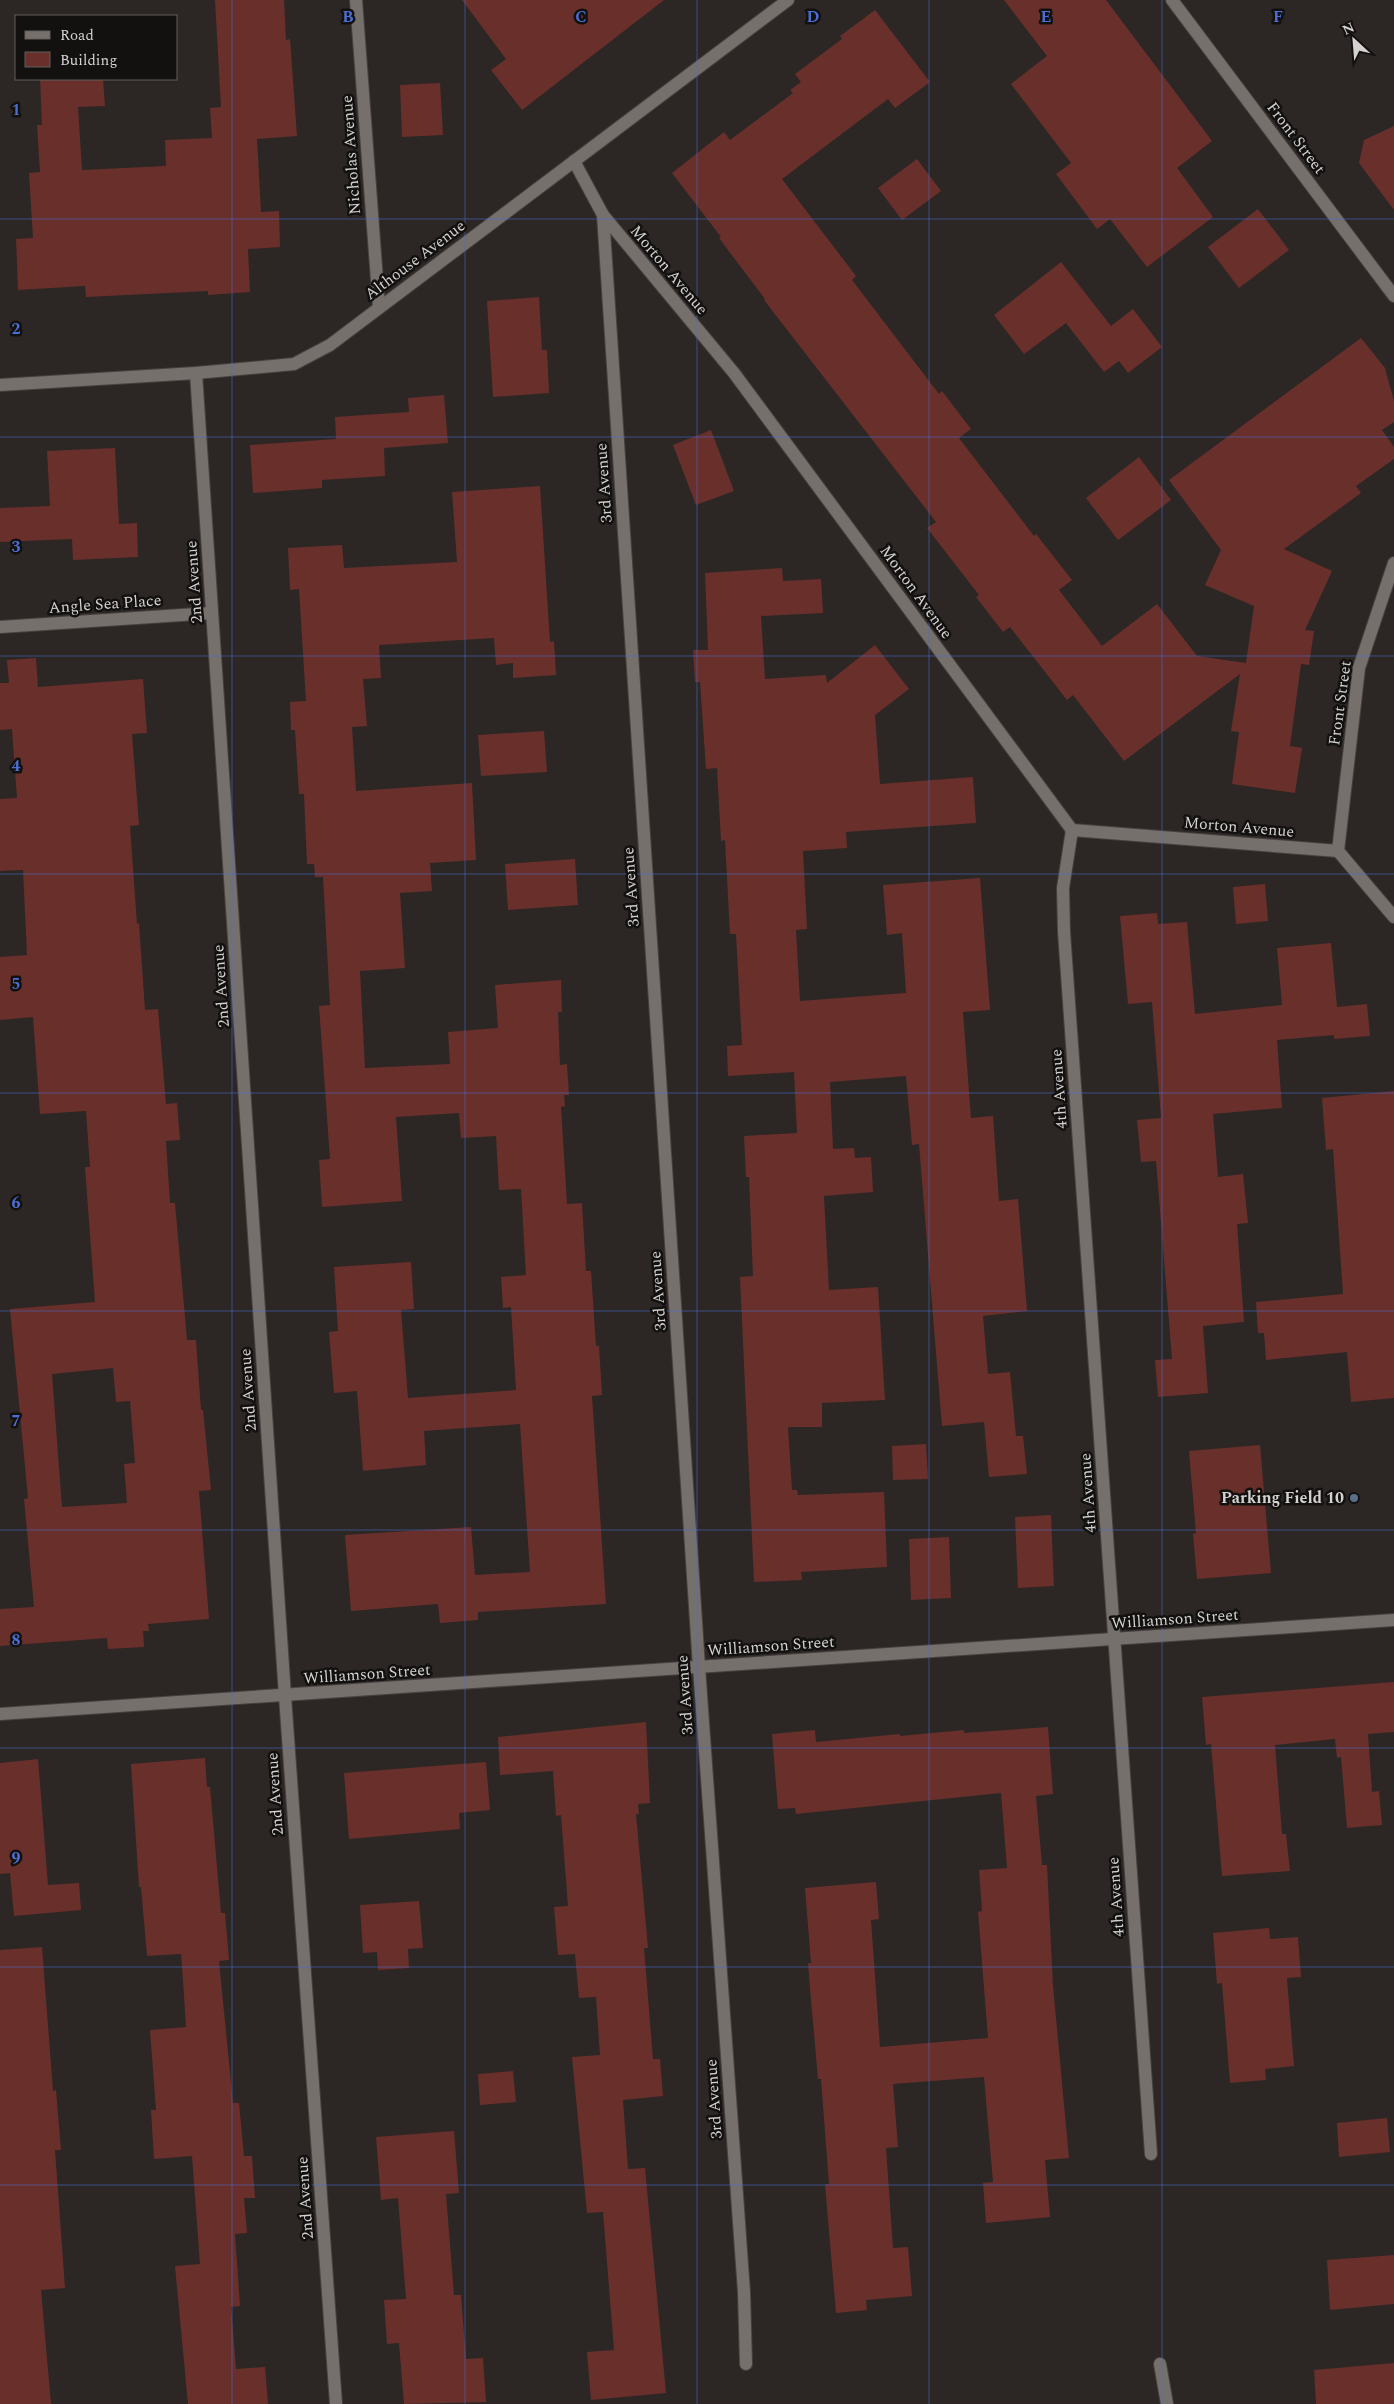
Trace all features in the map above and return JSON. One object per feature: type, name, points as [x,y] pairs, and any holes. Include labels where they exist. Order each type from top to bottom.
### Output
[{"type":"street","name":"Nicholas Avenue","points":[[356,0],[379,308]]},
{"type":"street","name":"Althouse Avenue","points":[[0,385],[196,373],[294,364],[330,345],[788,0]]},
{"type":"street","name":"Front Street","points":[[1172,0],[1394,296]]},
{"type":"street","name":"Morton Avenue","points":[[574,161],[603,215],[734,373],[1072,830],[1338,851]]},
{"type":"street","name":"3rd Avenue","points":[[603,215],[699,1667],[744,2292],[746,2364]]},
{"type":"street","name":"2nd Avenue","points":[[196,373],[285,1696],[336,2404]]},
{"type":"street","name":"Front Street","points":[[1338,851],[1359,668],[1394,563]]},
{"type":"street","name":"Angle Sea Place","points":[[0,627],[212,614]]},
{"type":"street","name":"4th Avenue","points":[[1072,830],[1063,888],[1064,932],[1151,2154]]},
{"type":"street","points":[[1338,851],[1394,917]]},
{"type":"street","name":"Williamson Street","points":[[0,1714],[1394,1620]]},
{"type":"street","points":[[1160,2364],[1167,2404]]},
{"type":"building","points":[[215,0],[284,0],[286,40],[290,39],[297,136],[257,139],[261,212],[279,211],[280,247],[248,249],[250,292],[208,295],[208,291],[86,297],[85,286],[18,290],[16,239],[33,238],[29,173],[40,172],[37,125],[42,125],[40,80],[103,80],[105,106],[78,107],[82,170],[166,166],[165,140],[212,138],[210,108],[221,107]]},
{"type":"building","points":[[462,0],[664,0],[522,110],[491,70],[506,59]]},
{"type":"building","points":[[1004,0],[1106,0],[1212,141],[1177,168],[1213,217],[1147,267],[1110,219],[1097,229],[1056,174],[1071,163],[1011,84],[1047,56]]},
{"type":"building","points":[[875,10],[930,82],[895,108],[888,99],[782,179],[856,276],[852,280],[939,394],[942,391],[971,429],[959,438],[1034,536],[1036,534],[1072,580],[1059,590],[1102,646],[1157,604],[1197,656],[1246,663],[1254,606],[1205,585],[1221,550],[1169,480],[1361,338],[1385,368],[1394,401],[1394,422],[1382,430],[1394,447],[1394,459],[1356,486],[1361,493],[1284,549],[1332,571],[1305,630],[1314,631],[1309,665],[1301,664],[1290,746],[1302,748],[1295,793],[1232,784],[1239,732],[1231,731],[1240,674],[1124,761],[1073,695],[1067,700],[1010,627],[1003,632],[976,597],[979,595],[927,528],[936,522],[764,300],[719,238],[721,237],[672,173],[724,132],[730,140],[793,93],[790,90],[801,82],[795,74],[842,39],[840,36]]},
{"type":"building","points":[[440,83],[443,135],[402,137],[400,85]]},
{"type":"building","points":[[1394,126],[1394,210],[1359,163],[1364,140]]},
{"type":"building","points":[[917,159],[941,191],[902,220],[878,188]]},
{"type":"building","points":[[1258,209],[1289,250],[1239,288],[1208,247]]},
{"type":"building","points":[[1061,262],[1111,326],[1133,309],[1162,347],[1128,373],[1119,361],[1104,372],[1066,323],[1024,354],[994,315]]},
{"type":"building","points":[[539,297],[542,350],[547,350],[549,393],[493,397],[487,301]]},
{"type":"building","points":[[444,395],[448,443],[384,448],[385,476],[322,480],[322,488],[253,493],[250,445],[336,439],[335,417],[409,412],[408,398]]},
{"type":"building","points":[[711,430],[734,491],[696,505],[673,445]]},
{"type":"building","points":[[115,448],[119,524],[137,523],[138,557],[73,560],[72,539],[0,542],[0,508],[50,506],[47,451]]},
{"type":"building","points":[[1139,457],[1171,500],[1118,540],[1086,498]]},
{"type":"building","points":[[540,486],[550,642],[554,641],[556,675],[513,678],[513,663],[496,665],[494,638],[379,645],[381,678],[363,679],[367,726],[352,727],[356,791],[472,783],[476,860],[430,863],[432,891],[400,893],[405,968],[360,971],[365,1068],[450,1064],[448,1032],[498,1028],[495,985],[561,980],[562,1012],[558,1012],[560,1065],[567,1064],[569,1095],[564,1095],[565,1106],[561,1107],[567,1204],[582,1203],[586,1271],[591,1271],[596,1346],[599,1346],[602,1395],[592,1396],[606,1604],[478,1612],[478,1620],[440,1623],[438,1604],[351,1611],[345,1535],[471,1527],[475,1575],[530,1572],[520,1424],[424,1431],[426,1465],[363,1471],[357,1391],[334,1393],[329,1332],[338,1331],[334,1267],[411,1262],[414,1309],[401,1310],[408,1398],[516,1390],[511,1307],[503,1308],[501,1277],[526,1275],[521,1189],[499,1190],[496,1136],[461,1138],[459,1113],[396,1117],[402,1201],[322,1207],[319,1160],[330,1159],[319,1006],[330,1005],[323,877],[315,877],[314,864],[307,864],[304,794],[299,794],[295,730],[291,730],[290,702],[306,701],[299,589],[290,590],[288,548],[342,545],[344,568],[457,562],[452,492]]},
{"type":"building","points":[[782,568],[783,581],[821,579],[823,613],[761,616],[765,679],[826,675],[827,683],[875,645],[909,689],[875,715],[880,784],[973,777],[976,823],[846,832],[847,848],[803,851],[807,929],[796,930],[800,1001],[906,993],[902,933],[887,935],[883,885],[980,878],[990,1010],[963,1012],[971,1118],[993,1116],[999,1201],[1018,1199],[1027,1311],[983,1316],[988,1374],[1010,1372],[1016,1436],[1023,1436],[1027,1474],[989,1477],[984,1422],[942,1426],[919,1144],[912,1145],[906,1076],[830,1082],[833,1149],[854,1148],[855,1158],[871,1157],[873,1192],[824,1196],[829,1290],[878,1287],[885,1400],[822,1403],[822,1427],[788,1427],[792,1490],[797,1490],[798,1495],[884,1492],[887,1567],[801,1572],[802,1580],[754,1582],[740,1277],[753,1276],[749,1177],[746,1177],[744,1136],[797,1133],[794,1072],[728,1076],[727,1046],[742,1045],[736,934],[730,934],[725,840],[721,841],[717,768],[706,769],[700,682],[695,682],[693,650],[708,650],[705,573]]},
{"type":"building","points":[[36,658],[38,687],[143,679],[147,733],[132,734],[139,825],[130,826],[137,924],[139,923],[145,1010],[158,1009],[166,1104],[177,1103],[180,1140],[166,1141],[170,1203],[175,1203],[187,1340],[196,1340],[201,1410],[203,1410],[211,1490],[199,1491],[209,1619],[148,1624],[149,1631],[143,1631],[144,1647],[108,1649],[107,1638],[0,1646],[0,1609],[34,1607],[24,1499],[28,1498],[10,1309],[95,1302],[85,1167],[90,1167],[86,1111],[40,1114],[33,1017],[0,1020],[0,957],[27,955],[23,870],[0,871],[0,799],[17,798],[12,729],[0,730],[0,683],[9,683],[7,660]],"holes":[[[113,1368],[116,1402],[130,1401],[135,1463],[124,1464],[127,1503],[62,1507],[52,1374]]]},
{"type":"building","points":[[544,731],[547,772],[481,776],[478,735]]},
{"type":"building","points":[[575,859],[578,905],[508,910],[505,864]]},
{"type":"building","points":[[1265,884],[1268,921],[1236,924],[1233,887]]},
{"type":"building","points":[[1157,913],[1158,924],[1187,922],[1195,1014],[1282,1005],[1277,948],[1331,943],[1337,1007],[1367,1004],[1370,1036],[1334,1039],[1334,1035],[1277,1040],[1282,1108],[1213,1114],[1218,1177],[1243,1174],[1248,1223],[1237,1224],[1244,1322],[1203,1326],[1208,1393],[1158,1397],[1155,1360],[1172,1359],[1156,1161],[1141,1162],[1137,1120],[1161,1118],[1152,1002],[1128,1004],[1120,916]]},
{"type":"building","points":[[1394,1091],[1394,1398],[1351,1402],[1347,1352],[1266,1360],[1264,1333],[1258,1333],[1256,1302],[1343,1294],[1333,1149],[1326,1150],[1322,1098]]},
{"type":"building","points":[[926,1444],[928,1479],[893,1480],[892,1446]]},
{"type":"building","points":[[1260,1445],[1271,1573],[1197,1579],[1193,1534],[1196,1533],[1189,1451]]},
{"type":"building","points":[[1051,1515],[1054,1586],[1018,1588],[1015,1517]]},
{"type":"building","points":[[949,1537],[951,1598],[911,1600],[909,1539]]},
{"type":"building","points":[[1394,1682],[1394,1732],[1368,1734],[1372,1792],[1379,1791],[1382,1825],[1347,1828],[1341,1757],[1337,1758],[1335,1739],[1275,1745],[1282,1834],[1286,1834],[1290,1871],[1222,1876],[1211,1744],[1206,1745],[1202,1697]]},
{"type":"building","points":[[646,1722],[650,1803],[638,1804],[639,1814],[636,1814],[648,1948],[644,1948],[653,2059],[660,2059],[663,2096],[623,2100],[628,2169],[645,2168],[666,2393],[591,2400],[587,2352],[614,2350],[603,2212],[587,2213],[572,2057],[600,2055],[596,1997],[579,1998],[575,1954],[558,1955],[554,1907],[568,1906],[561,1815],[556,1816],[553,1771],[500,1775],[498,1737]]},
{"type":"building","points":[[1048,1727],[1053,1794],[1036,1796],[1042,1865],[1047,1865],[1053,1986],[1069,2158],[1045,2160],[1050,2217],[986,2223],[983,2183],[993,2182],[984,2077],[893,2084],[898,2147],[886,2148],[893,2248],[908,2247],[912,2296],[866,2300],[867,2310],[836,2313],[825,2184],[829,2184],[821,2079],[818,2079],[808,1963],[811,1963],[805,1888],[876,1882],[879,1919],[871,1920],[880,2047],[988,2038],[978,1912],[982,1911],[979,1870],[1007,1868],[1001,1793],[796,1814],[795,1808],[778,1809],[772,1734],[815,1730],[816,1742],[900,1734],[900,1736],[964,1730],[964,1733]]},
{"type":"building","points":[[205,1758],[207,1787],[210,1787],[221,1913],[225,1913],[229,1960],[219,1961],[233,2103],[239,2103],[244,2156],[252,2156],[255,2198],[244,2198],[247,2233],[235,2234],[240,2306],[231,2307],[236,2369],[265,2367],[268,2404],[188,2404],[175,2266],[200,2264],[192,2156],[154,2159],[151,2110],[156,2110],[150,2030],[186,2027],[181,1954],[147,1956],[141,1887],[139,1887],[131,1764]]},
{"type":"building","points":[[38,1759],[48,1885],[79,1883],[81,1910],[14,1916],[10,1873],[0,1874],[0,1763]]},
{"type":"building","points":[[486,1762],[490,1810],[459,1813],[460,1829],[349,1839],[344,1773]]},
{"type":"building","points":[[419,1901],[423,1948],[408,1949],[409,1968],[378,1970],[377,1952],[363,1953],[360,1905]]},
{"type":"building","points":[[1269,1928],[1270,1939],[1298,1937],[1301,1977],[1287,1978],[1294,2066],[1265,2069],[1266,2080],[1230,2083],[1222,1983],[1217,1984],[1213,1933]]},
{"type":"building","points":[[42,1947],[53,2091],[56,2090],[61,2150],[55,2150],[65,2288],[41,2290],[51,2404],[0,2404],[0,1950]]},
{"type":"building","points":[[513,2071],[516,2102],[480,2105],[478,2074]]},
{"type":"building","points":[[1387,2118],[1390,2152],[1339,2157],[1337,2123]]},
{"type":"building","points":[[454,2131],[459,2193],[446,2194],[454,2295],[461,2295],[466,2359],[483,2358],[486,2402],[404,2404],[399,2343],[387,2344],[384,2300],[406,2299],[398,2198],[381,2200],[376,2137]]},
{"type":"building","points":[[1394,2255],[1394,2304],[1330,2310],[1327,2260]]},
{"type":"building","points":[[1394,2363],[1394,2404],[1316,2404],[1314,2370]]},
{"type":"place","name":"Parking Field 10","points":[[1354,1498]]}]
